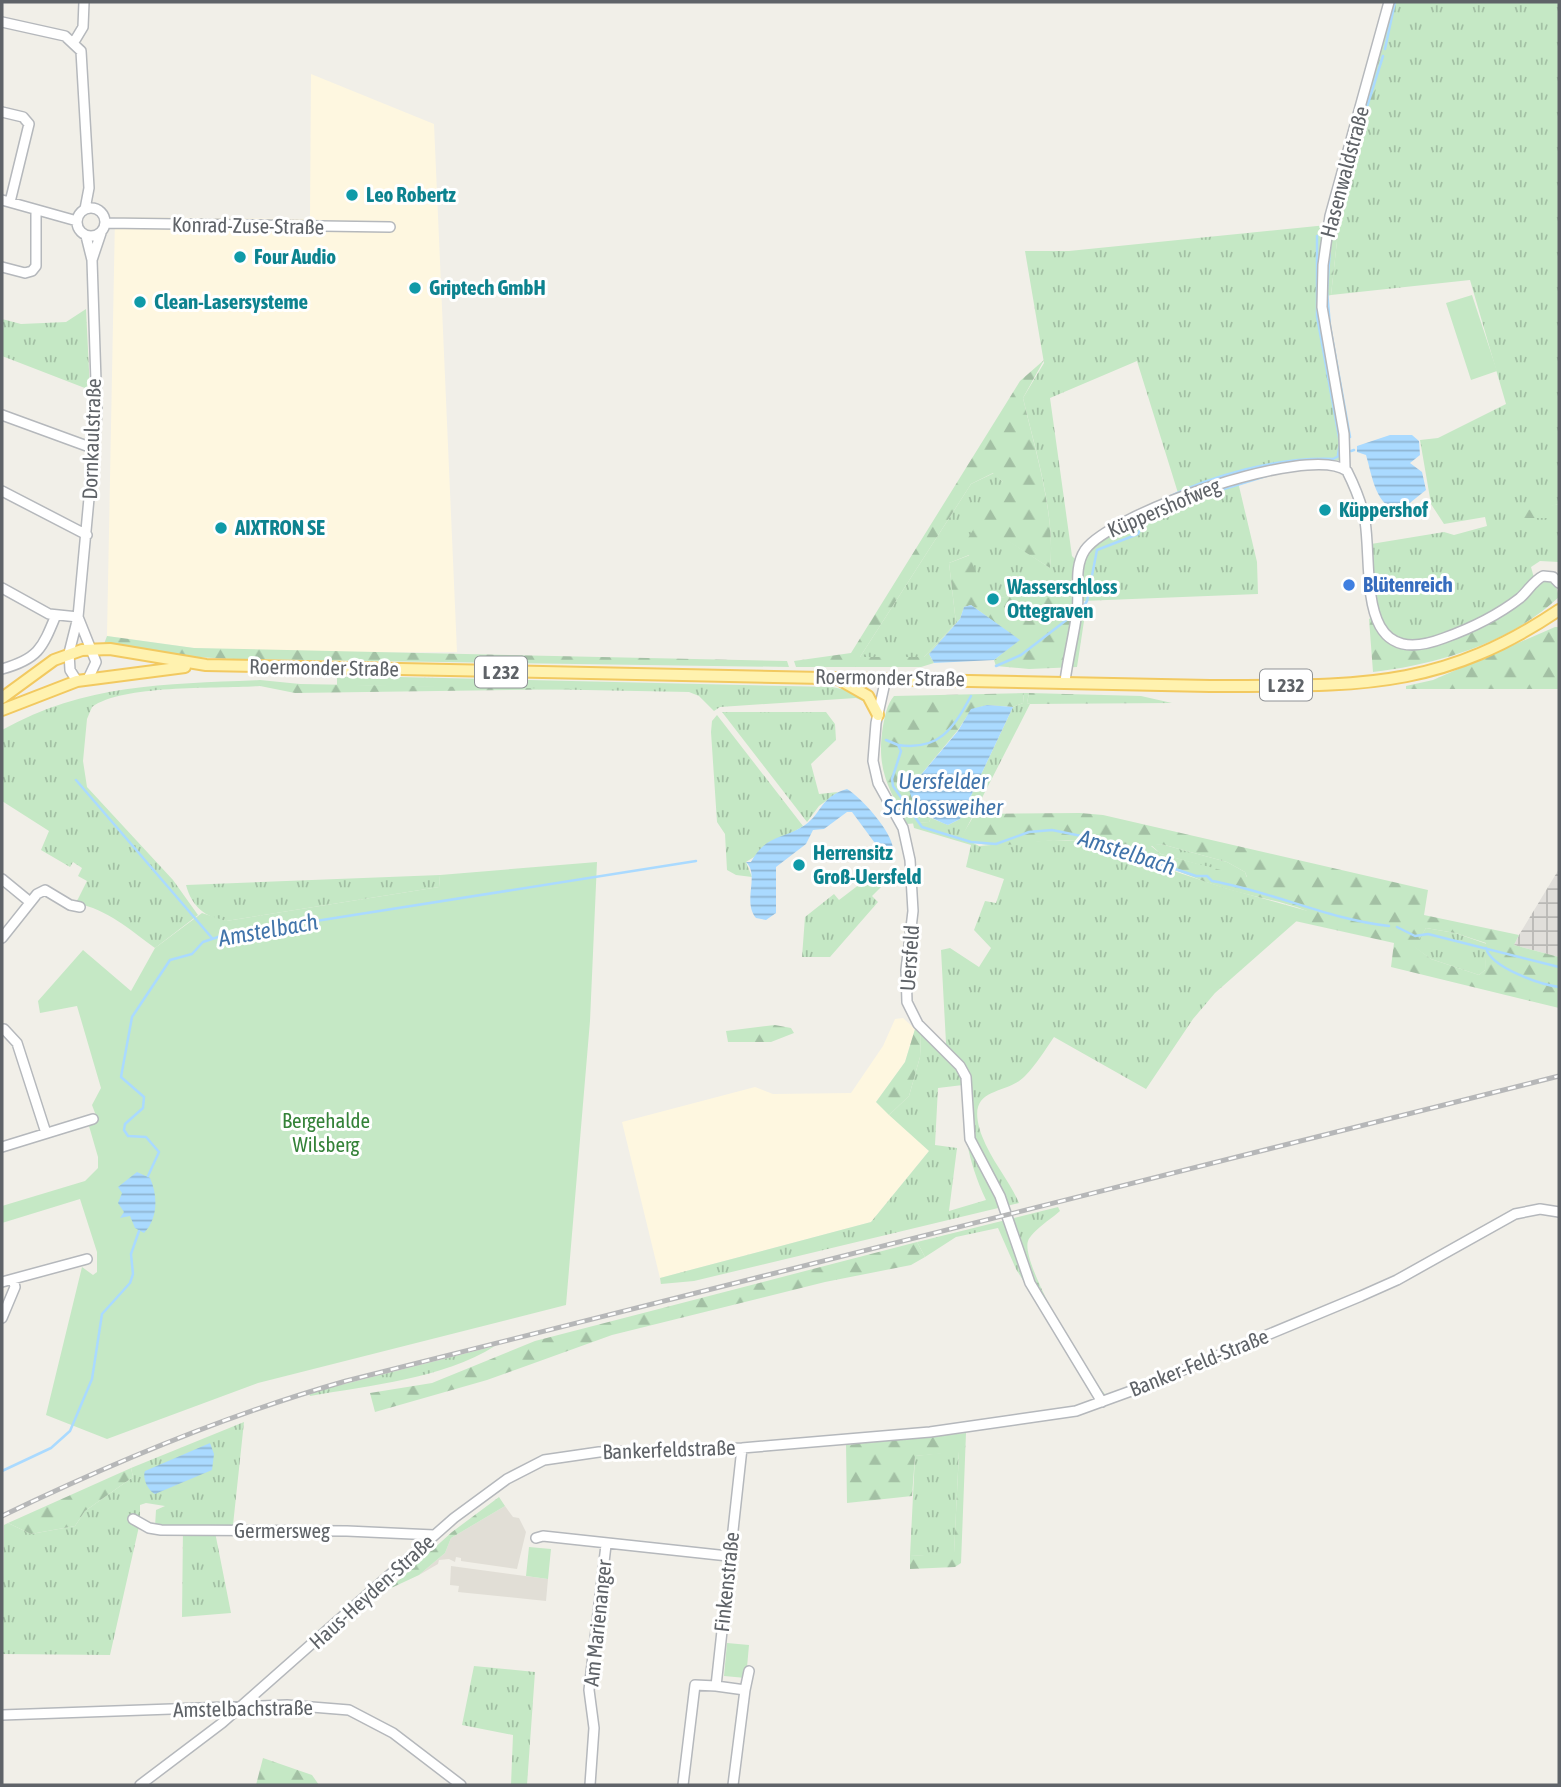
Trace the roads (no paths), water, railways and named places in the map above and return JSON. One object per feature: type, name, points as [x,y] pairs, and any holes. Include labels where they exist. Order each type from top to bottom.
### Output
[{"type":"main road","name":"Roermonder Straße","points":[[2,698],[54,660],[69,653],[93,649],[206,665],[1210,686],[1359,684],[1406,678],[1448,667],[1484,653],[1539,624],[1559,610]]},
{"type":"main road","points":[[1539,624],[1559,620]]},
{"type":"main road","name":"Roermonder Straße","points":[[2,710],[83,680],[206,665]]},
{"type":"main road","points":[[832,677],[861,690],[868,696],[878,715]]},
{"type":"street","points":[[74,42],[83,26],[84,2]]},
{"type":"street","name":"Hasenwaldstraße","points":[[1345,468],[1344,434],[1322,307],[1322,265],[1330,216],[1390,2]]},
{"type":"street","points":[[2,22],[65,36],[74,42],[83,61],[89,188],[85,209],[77,221],[79,230],[86,236],[103,228],[99,210],[89,188]]},
{"type":"street","points":[[2,112],[23,117],[29,124],[6,201],[77,221]]},
{"type":"street","points":[[85,209],[99,210]]},
{"type":"street","points":[[2,267],[25,273],[36,266],[36,210]]},
{"type":"street","name":"Konrad-Zuse-Straße","points":[[103,228],[390,228]]},
{"type":"street","name":"Dornkaulstraße","points":[[92,260],[103,228]]},
{"type":"street","name":"Dornkaulstraße","points":[[83,680],[70,670],[69,653],[78,617],[95,449],[92,260],[86,236]]},
{"type":"street","points":[[2,415],[95,449]]},
{"type":"street","name":"Küppershofweg","points":[[1065,681],[1077,614],[1079,560],[1101,534],[1200,490],[1258,473],[1309,465],[1345,468]]},
{"type":"street","points":[[1345,468],[1365,520],[1374,617],[1383,632],[1403,643],[1432,642],[1471,626],[1518,599],[1544,576],[1553,577],[1559,583]]},
{"type":"street","points":[[2,491],[87,535]]},
{"type":"street","points":[[2,588],[56,615],[78,617],[96,662],[83,680]]},
{"type":"street","points":[[2,669],[24,663],[42,649],[56,615]]},
{"type":"street","name":"Uersfeld","points":[[886,678],[873,744],[876,776],[903,828],[912,871],[913,911],[906,970],[907,1002],[918,1024],[960,1066],[966,1077],[970,1139],[1007,1213],[1030,1283],[1102,1402]]},
{"type":"street","points":[[2,878],[30,902]]},
{"type":"street","points":[[2,938],[30,902],[45,890],[80,908]]},
{"type":"street","points":[[4,1029],[17,1043],[46,1133]]},
{"type":"street","points":[[2,1147],[93,1119]]},
{"type":"street","name":"Banker-Feld-Straße","points":[[815,1443],[973,1427],[1076,1410],[1102,1402],[1397,1280],[1515,1214],[1540,1209],[1559,1212]]},
{"type":"street","points":[[2,1282],[88,1259]]},
{"type":"street","points":[[2,1318],[15,1287],[13,1279]]},
{"type":"street","name":"Bankerfeldstraße","points":[[526,1468],[561,1456],[815,1443]]},
{"type":"street","name":"Finkenstraße","points":[[716,1686],[742,1448]]},
{"type":"street","name":"Haus-Heyden-Straße","points":[[141,1785],[242,1706],[339,1623],[434,1535],[526,1468]]},
{"type":"street","name":"Germersweg","points":[[133,1519],[149,1528],[161,1530],[347,1531],[434,1535]]},
{"type":"street","points":[[536,1538],[543,1536],[606,1545],[729,1556]]},
{"type":"street","name":"Am Marienanger","points":[[590,1785],[594,1728],[589,1690],[606,1545]]},
{"type":"street","points":[[733,1785],[749,1671]]},
{"type":"street","points":[[683,1785],[695,1685],[745,1690]]},
{"type":"street","name":"Amstelbachstraße","points":[[2,1715],[242,1706],[325,1708],[360,1714],[393,1732],[461,1785]]},
{"type":"street","points":[[218,1707],[224,1714],[222,1723]]},
{"type":"water","points":[[1390,435],[1412,435],[1419,441],[1420,455],[1410,463],[1422,472],[1426,490],[1401,510],[1386,504],[1381,498],[1366,455],[1357,452],[1357,446]]},
{"type":"water","points":[[971,605],[1020,640],[994,660],[934,663],[929,654],[960,619],[964,607]]},
{"type":"water","name":"Uersfelder Schlossweiher","points":[[987,705],[1013,707],[960,819],[948,825],[923,812],[914,802],[909,789],[958,731],[971,709]]},
{"type":"water","points":[[847,789],[875,816],[888,834],[893,849],[887,852],[880,850],[852,812],[847,812],[824,829],[813,830],[806,844],[776,867],[776,913],[766,920],[756,918],[750,904],[752,874],[746,862],[751,862],[769,842],[805,825],[831,796]]},
{"type":"water","points":[[137,1172],[150,1178],[155,1199],[152,1221],[144,1233],[135,1228],[130,1216],[120,1218],[124,1212],[118,1203],[122,1193],[118,1187]]},
{"type":"water","points":[[210,1443],[214,1454],[212,1470],[155,1494],[150,1490],[145,1481],[145,1471]]},
{"type":"waterway","points":[[1385,49],[1395,2]]},
{"type":"waterway","points":[[1346,173],[1383,56]]},
{"type":"waterway","points":[[1331,237],[1337,206]]},
{"type":"waterway","points":[[1317,236],[1317,316],[1340,443],[1338,455]]},
{"type":"waterway","points":[[1330,247],[1327,291],[1330,326],[1350,437]]},
{"type":"waterway","points":[[1164,499],[1203,482],[1246,469],[1290,461],[1333,459],[1339,456]]},
{"type":"waterway","points":[[1157,516],[1198,497],[1266,476]]},
{"type":"waterway","points":[[1080,612],[1087,601],[1097,550],[1138,534],[1144,522],[1152,519]]},
{"type":"waterway","points":[[1133,524],[1136,534]]},
{"type":"waterway","points":[[996,666],[1021,655],[1073,615]]},
{"type":"waterway","points":[[898,745],[924,745],[943,735],[951,728],[971,696]]},
{"type":"waterway","name":"Amstelbach","points":[[886,740],[898,745],[901,751],[892,779],[893,786],[922,827],[971,842],[996,844],[1029,832],[1052,830],[1101,840],[1134,855],[1196,876],[1207,876],[1212,881],[1344,918],[1389,926]]},
{"type":"waterway","points":[[76,780],[212,938]]},
{"type":"waterway","name":"Amstelbach","points":[[148,1176],[159,1152],[146,1137],[128,1136],[124,1130],[125,1124],[143,1108],[144,1097],[121,1077],[132,1017],[170,960],[192,954],[203,942],[221,936],[696,861]]},
{"type":"waterway","name":"Amstelbach","points":[[1397,927],[1415,936],[1428,934],[1559,967]]},
{"type":"waterway","points":[[1486,948],[1490,955],[1506,968],[1529,979],[1559,987]]},
{"type":"waterway","name":"Amstelbach","points":[[2,1471],[51,1448],[70,1431],[92,1379],[102,1314],[130,1283],[133,1274],[131,1254],[139,1231]]},
{"type":"railway","points":[[2,1516],[86,1477],[214,1424],[346,1381],[1559,1076]]},
{"type":"place","name":"Leo Robertz","points":[[352,195]]},
{"type":"place","name":"Four Audio","points":[[240,257]]},
{"type":"place","name":"Griptech GmbH","points":[[415,288]]},
{"type":"place","name":"Clean-Lasersysteme","points":[[140,302]]},
{"type":"place","name":"Küppershof","points":[[1325,510]]},
{"type":"place","name":"AIXTRON SE","points":[[221,528]]},
{"type":"place","name":"Blütenreich","points":[[1349,585]]},
{"type":"place","name":"Wasserschloss Ottegraven","points":[[993,599]]},
{"type":"place","name":"Herrensitz Groß-Uersfeld","points":[[799,865]]},
{"type":"park label","name":"Bergehalde Wilsberg","points":[[326,1133]]}]
